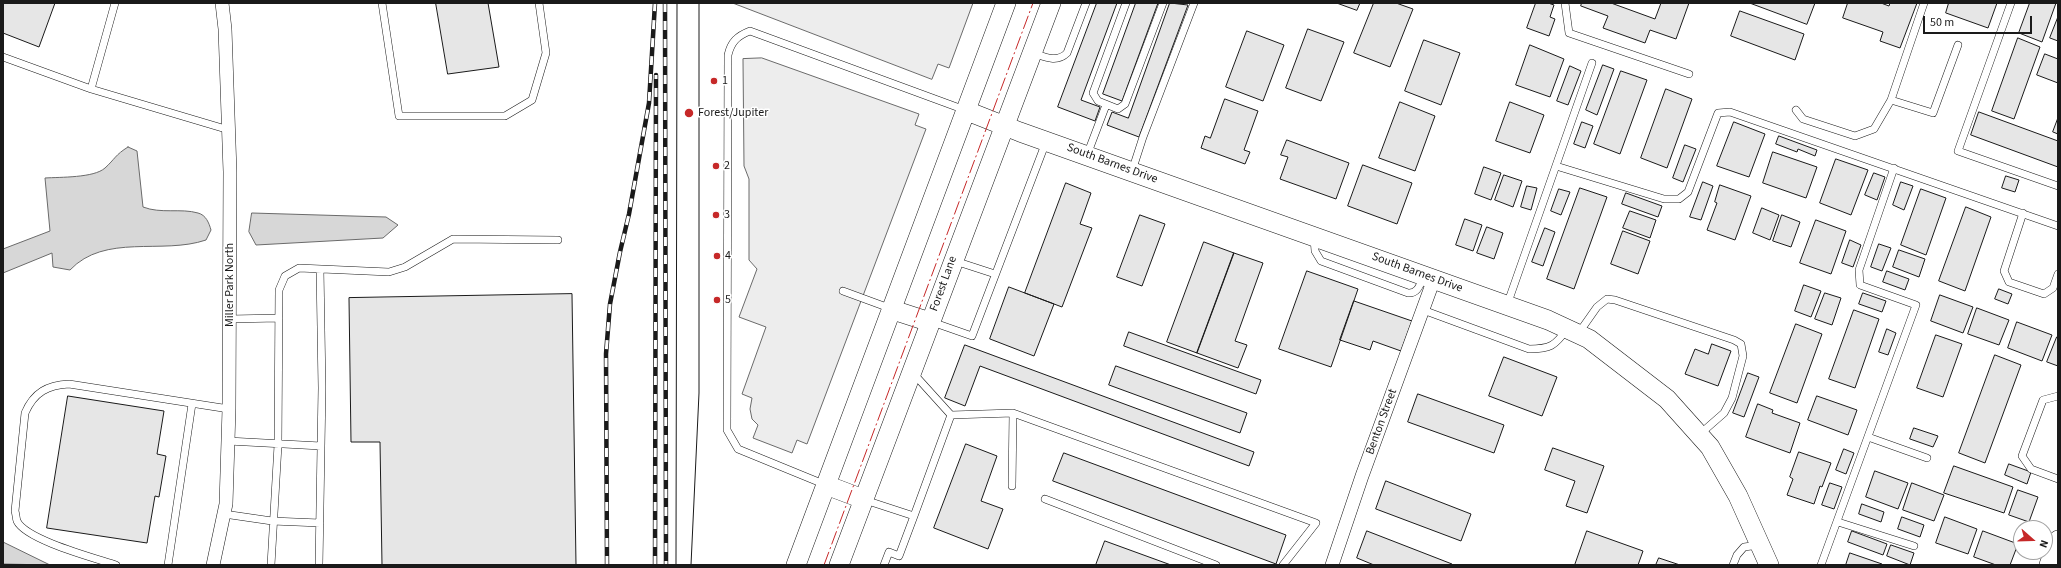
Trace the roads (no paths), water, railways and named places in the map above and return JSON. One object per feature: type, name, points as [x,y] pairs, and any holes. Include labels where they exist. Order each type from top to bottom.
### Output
[{"type":"main road","points":[[796,565],[893,310],[1006,3]]},
{"type":"main road","name":"Forest Lane","points":[[839,565],[1051,3]]},
{"type":"main road","name":"South Barnes Drive","points":[[967,111],[1132,172],[1507,305],[1589,339],[1667,399],[1710,447],[1738,496],[1769,565]]},
{"type":"main road","points":[[893,310],[930,322]]},
{"type":"main road","points":[[826,485],[863,499]]},
{"type":"main road","points":[[2049,565],[2058,540]]},
{"type":"street","name":"Miller Park North","points":[[213,565],[226,504],[230,409],[229,130],[225,29],[222,3]]},
{"type":"street","name":"Benton Street","points":[[1332,565],[1362,476],[1423,310],[1429,278]]},
{"type":"lane","points":[[91,89],[115,3]]},
{"type":"lane","points":[[382,3],[399,116],[505,116],[532,100],[546,53],[539,3]]},
{"type":"lane","points":[[1032,53],[1053,59],[1064,56],[1067,53],[1086,3]]},
{"type":"lane","points":[[1126,3],[1093,93],[1098,101],[1118,109],[1125,104],[1163,3]]},
{"type":"lane","points":[[1132,172],[1143,137],[1194,3]]},
{"type":"lane","points":[[1565,3],[1569,33],[1689,74]]},
{"type":"lane","points":[[1796,110],[1803,119],[1855,136],[1874,129],[1891,100],[1924,3]]},
{"type":"lane","points":[[2011,3],[1958,151],[2058,186]]},
{"type":"lane","points":[[826,485],[738,449],[727,430],[728,54],[730,46],[735,39],[750,32],[967,111]]},
{"type":"lane","points":[[1891,100],[1934,113],[1958,45]]},
{"type":"lane","points":[[3,57],[91,89],[229,130]]},
{"type":"lane","points":[[1507,305],[1592,63]]},
{"type":"lane","points":[[1087,155],[1106,105]]},
{"type":"lane","points":[[1556,166],[1664,199],[1679,199],[1688,192],[1718,113],[1730,112],[2058,226]]},
{"type":"lane","points":[[930,322],[972,336],[1047,141]]},
{"type":"lane","points":[[1821,565],[1838,522],[1916,305],[1860,285],[1859,270],[1894,168]]},
{"type":"lane","points":[[2023,213],[2004,272],[2006,278],[2009,282],[2044,294],[2050,292],[2053,288],[2058,274]]},
{"type":"lane","points":[[271,565],[272,521],[278,445],[279,290],[285,276],[299,268],[389,272],[405,267],[453,239],[558,240]]},
{"type":"lane","points":[[953,260],[995,274]]},
{"type":"lane","points":[[319,565],[321,446],[320,269]]},
{"type":"lane","points":[[843,291],[893,310]]},
{"type":"lane","points":[[1423,310],[1529,349],[1544,349],[1557,343],[1573,332],[1597,307],[1607,299],[1615,300],[1734,340],[1741,344],[1743,356],[1732,398],[1724,412],[1699,435]]},
{"type":"lane","points":[[230,319],[279,318]]},
{"type":"lane","points":[[911,371],[951,415],[1014,413],[1316,524],[1283,565]]},
{"type":"lane","points":[[116,565],[39,538],[26,530],[17,521],[15,512],[25,413],[30,401],[54,385],[69,384],[230,409]]},
{"type":"lane","points":[[2058,396],[2043,400],[2022,456],[2031,469],[2058,479]]},
{"type":"lane","points":[[168,565],[192,404]]},
{"type":"lane","points":[[1012,486],[1014,413]]},
{"type":"lane","points":[[884,565],[889,552],[899,556],[951,415]]},
{"type":"lane","points":[[1868,437],[1927,458]]},
{"type":"lane","points":[[228,441],[278,445],[321,446]]},
{"type":"lane","points":[[863,499],[914,516]]},
{"type":"lane","points":[[1045,499],[1216,565]]},
{"type":"lane","points":[[224,514],[272,521],[320,523]]},
{"type":"lane","points":[[1838,522],[1914,546]]},
{"type":"lane","points":[[1734,565],[1737,555],[1744,547],[1760,545]]},
{"type":"tram line","points":[[676,565],[677,3]]},
{"type":"tram line","points":[[691,565],[699,393],[699,3]]},
{"type":"railway","points":[[607,565],[606,354],[610,304],[629,214],[649,103],[655,3]]},
{"type":"railway","points":[[665,3],[666,565]]},
{"type":"railway","points":[[655,565],[656,75]]},
{"type":"place","name":"1","points":[[714,81]]},
{"type":"place","name":"Forest/Jupiter","points":[[689,113]]},
{"type":"place","name":"2","points":[[716,166]]},
{"type":"place","name":"3","points":[[716,215]]},
{"type":"place","name":"4","points":[[717,256]]},
{"type":"place","name":"5","points":[[717,300]]}]
